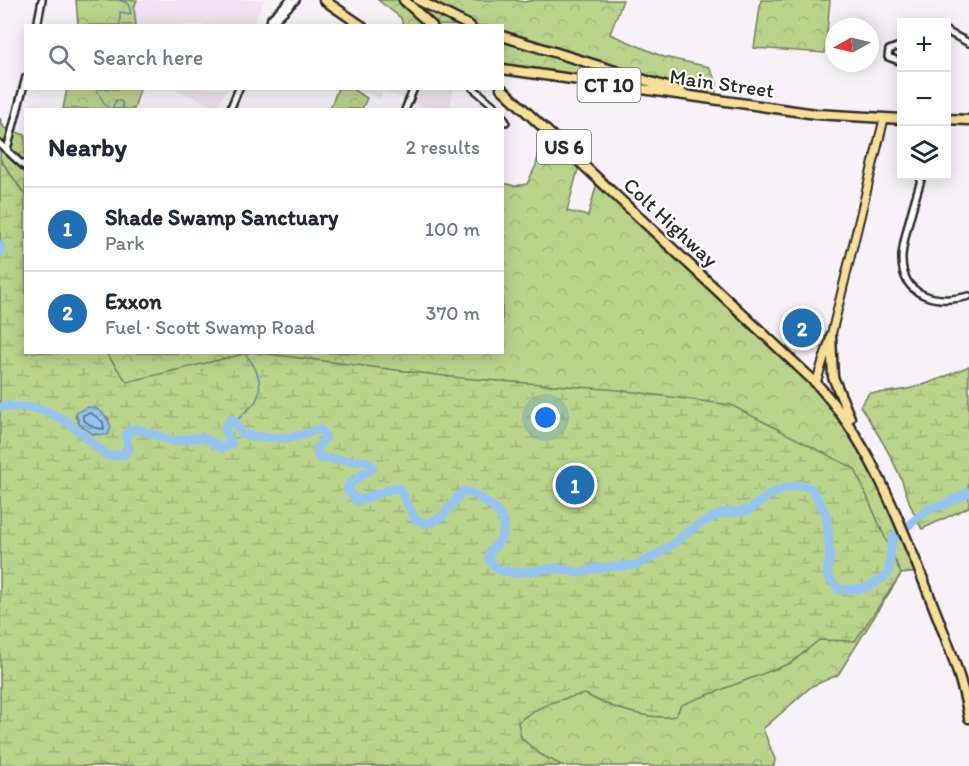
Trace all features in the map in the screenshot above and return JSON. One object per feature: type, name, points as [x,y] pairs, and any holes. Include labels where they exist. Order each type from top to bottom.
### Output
[{"type":"highway","points":[[324,0],[359,24]]},
{"type":"highway","points":[[404,0],[430,24]]},
{"type":"highway","points":[[418,0],[466,24]]},
{"type":"highway","points":[[504,37],[715,100]]},
{"type":"highway","name":"Main Street","points":[[504,69],[816,114],[897,119]]},
{"type":"highway","name":"Colt Highway","points":[[503,90],[816,383]]},
{"type":"highway","points":[[951,119],[969,120]]},
{"type":"highway","points":[[831,336],[831,367],[836,387],[863,445]]},
{"type":"highway","name":"US 6","points":[[816,383],[844,416],[863,445],[898,521],[942,629],[969,714]]},
{"type":"main road","points":[[816,383],[831,336],[884,119]]},
{"type":"street","points":[[37,24],[42,0]]},
{"type":"street","points":[[269,24],[271,18],[290,0]]},
{"type":"street","points":[[270,24],[296,0]]},
{"type":"street","points":[[951,34],[969,43]]},
{"type":"street","points":[[897,47],[889,50],[888,57],[897,60]]},
{"type":"street","points":[[7,150],[24,86]]},
{"type":"street","points":[[231,108],[238,90]]},
{"type":"street","points":[[406,108],[413,90]]},
{"type":"street","points":[[475,90],[497,108]]},
{"type":"street","points":[[504,118],[506,122]]},
{"type":"street","points":[[0,144],[24,166]]},
{"type":"street","points":[[921,180],[902,257],[905,273],[920,294],[934,300],[952,300],[969,296]]},
{"type":"shaded area","points":[[137,0],[264,1],[253,24],[136,24],[134,8]]},
{"type":"shaded area","points":[[176,90],[226,90],[217,107]]},
{"type":"shaded area","points":[[358,90],[454,90],[449,108],[427,108],[383,91],[380,99]]},
{"type":"green space","points":[[76,0],[137,0],[134,8],[136,24],[78,24]]},
{"type":"green space","points":[[378,0],[514,0],[524,2],[623,0],[610,34],[664,57],[709,67],[717,83],[715,100],[504,69],[504,24],[403,24],[401,18]]},
{"type":"green space","points":[[761,0],[830,0],[828,18],[825,18],[825,53],[754,48]]},
{"type":"green space","points":[[67,90],[140,90],[134,108],[63,108]]},
{"type":"green space","points":[[337,90],[354,90],[367,98],[362,108],[330,108]]},
{"type":"green space","points":[[0,118],[4,128],[24,135],[24,194],[0,159]]},
{"type":"green space","points":[[545,129],[580,162],[567,211],[588,216],[598,179],[816,383],[854,431],[920,572],[901,574],[838,675],[812,686],[763,729],[775,759],[774,766],[124,766],[258,354],[504,354],[504,183],[515,186],[527,184],[536,165]]},
{"type":"green space","points":[[0,159],[24,194],[24,354],[107,354],[127,382],[244,354],[268,354],[461,378],[619,390],[731,405],[855,469],[901,574],[855,641],[819,640],[791,663],[681,705],[676,716],[642,715],[629,712],[585,694],[550,704],[518,722],[521,738],[540,754],[563,766],[0,766]],"holes":[[[94,408],[109,419],[95,435],[79,424],[75,416]]]},
{"type":"green space","points":[[107,354],[246,354],[126,383]]},
{"type":"green space","points":[[969,366],[969,507],[922,529],[893,461],[860,406],[869,393],[921,386]]},
{"type":"water","points":[[88,407],[96,409],[105,416],[111,427],[108,435],[93,434],[79,424],[76,413]]},
{"type":"waterway","points":[[118,0],[128,3],[131,14],[120,12],[120,24]]},
{"type":"waterway","points":[[97,90],[109,108]]},
{"type":"waterway","points":[[112,108],[116,100],[122,102],[123,108]]},
{"type":"waterway","points":[[0,245],[0,253]]},
{"type":"waterway","points":[[236,422],[256,401],[259,394],[259,381],[255,368],[245,354]]},
{"type":"waterway","points":[[0,407],[35,408],[48,412],[71,425],[108,456],[125,454],[129,448],[126,436],[129,430],[137,429],[174,441],[202,437],[222,448],[232,444],[224,429],[229,422],[234,420],[242,434],[254,436],[293,437],[321,430],[326,437],[317,448],[319,458],[369,462],[373,468],[350,483],[347,489],[357,501],[394,488],[400,489],[415,519],[427,524],[442,517],[462,492],[473,494],[492,506],[498,512],[504,525],[501,539],[489,553],[489,560],[499,570],[517,573],[556,568],[579,573],[596,568],[636,565],[660,553],[699,524],[723,513],[748,511],[771,494],[785,488],[802,485],[812,489],[826,514],[830,554],[827,576],[840,590],[867,588],[888,574],[892,540],[897,534],[929,509],[946,504],[969,492]]},
{"type":"place","name":"Exxon","points":[[802,328]]},
{"type":"place","name":"Shade Swamp Sanctuary","points":[[575,485]]}]
